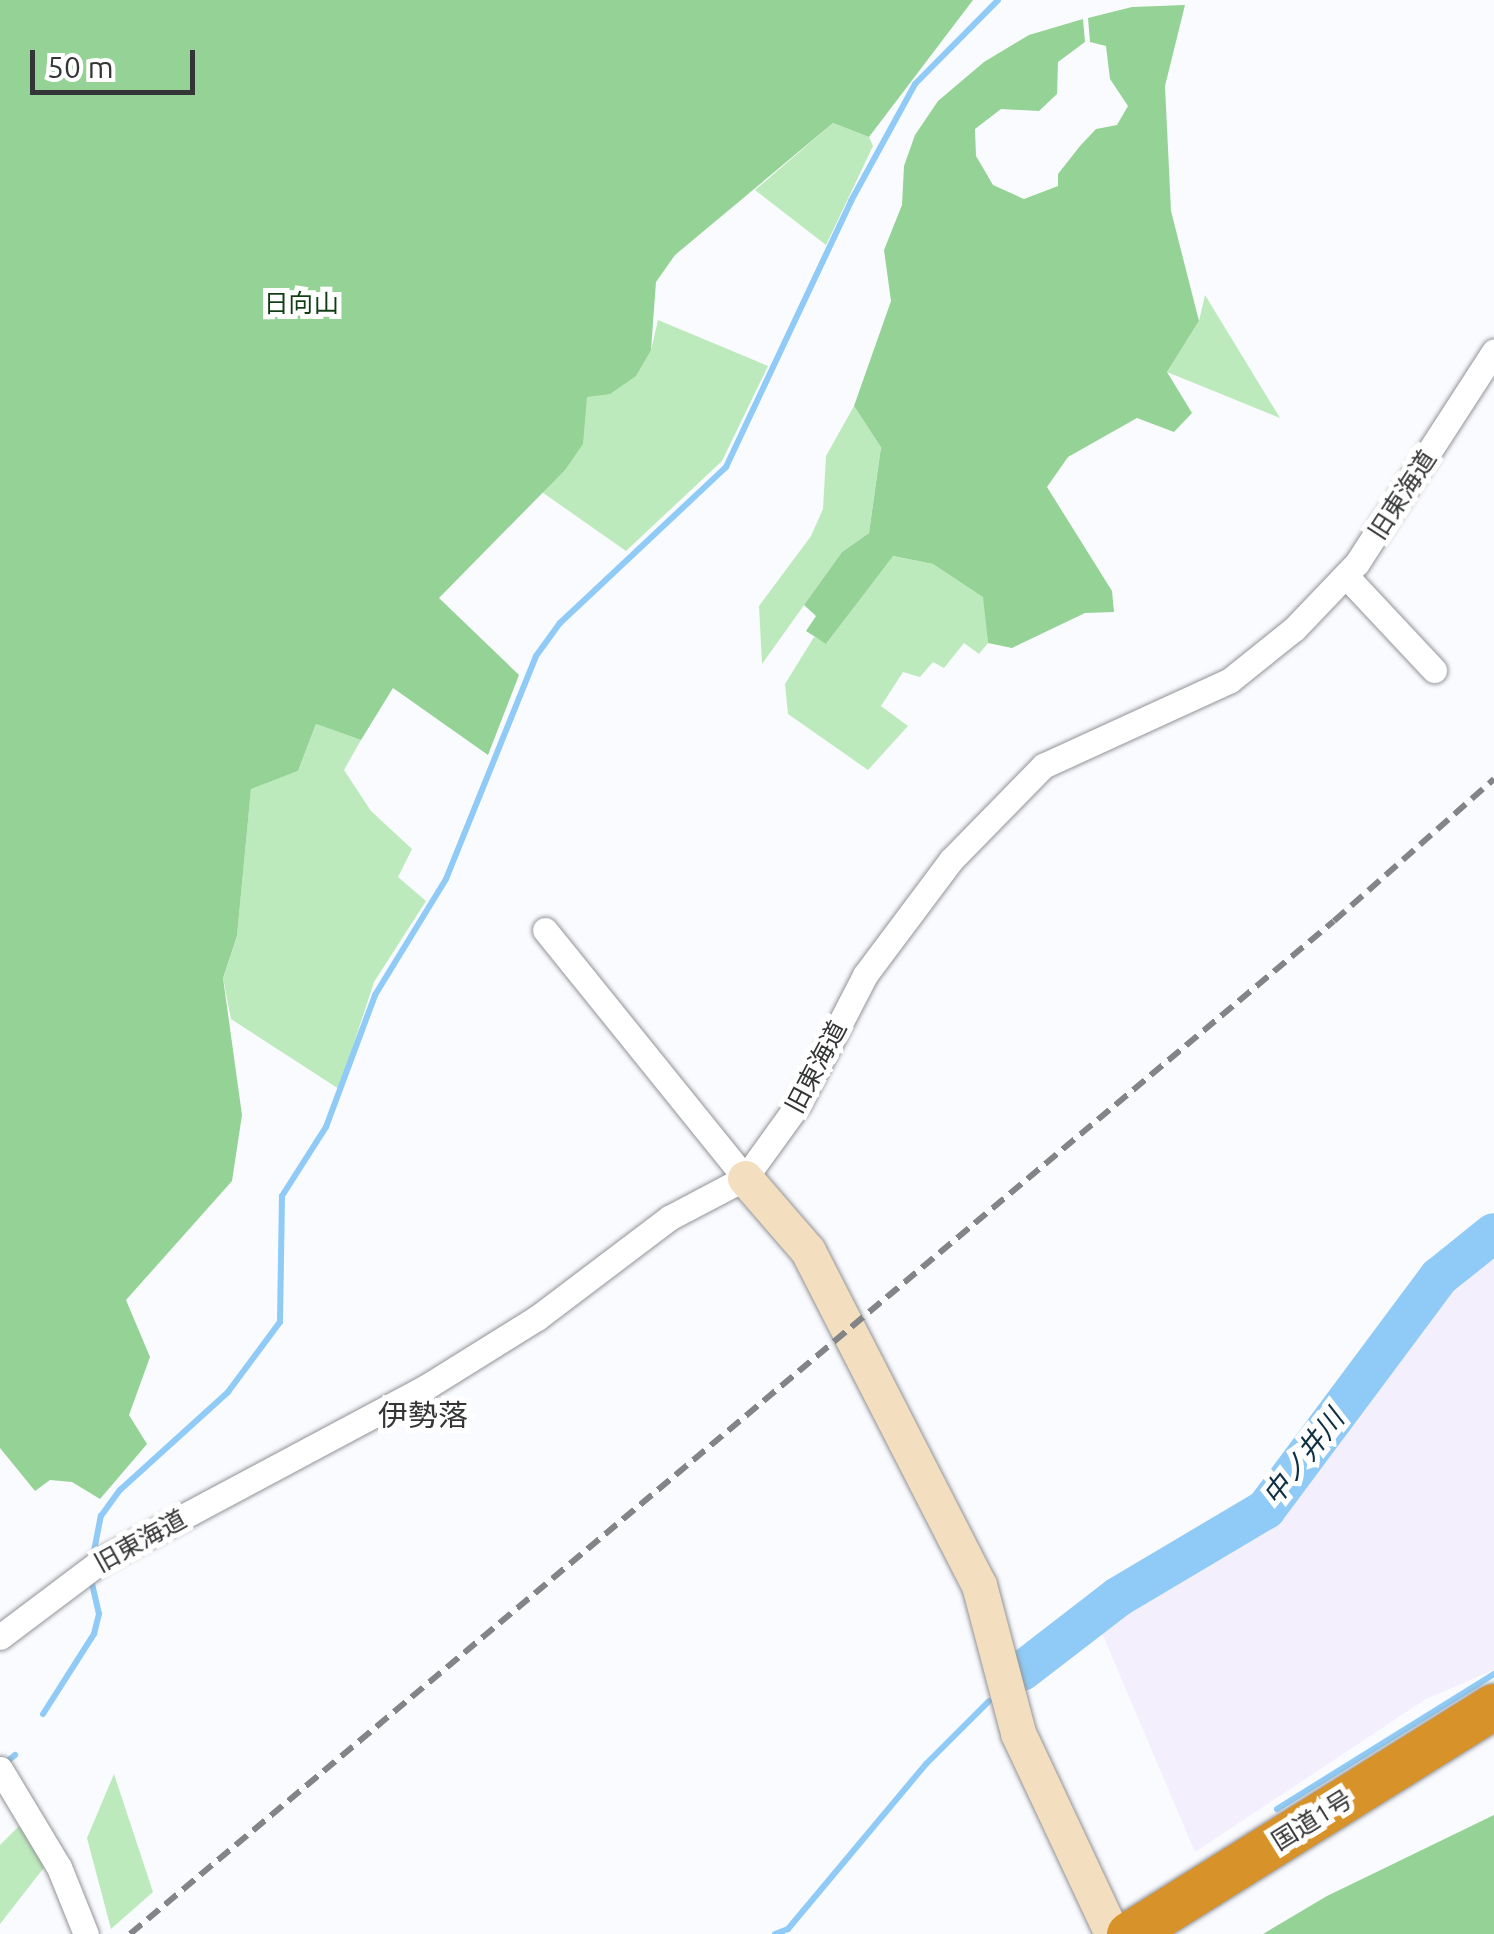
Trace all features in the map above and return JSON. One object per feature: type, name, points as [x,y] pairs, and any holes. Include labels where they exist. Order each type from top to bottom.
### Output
[{"type":"highway","name":"国道1号","points":[[1129,1934],[1494,1706]]},
{"type":"street","name":"旧東海道","points":[[0,1637],[102,1560],[426,1387],[536,1318],[669,1218],[746,1178],[799,1103],[891,937],[924,890],[1018,790],[1069,752],[1229,682],[1346,576],[1494,351]]},
{"type":"street","points":[[1346,576],[1434,670]]},
{"type":"street","points":[[544,930],[808,1250],[979,1585],[1018,1733],[1112,1934]]},
{"type":"street","points":[[0,1769],[59,1867],[86,1934]]},
{"type":"shaded area","points":[[1494,1258],[1494,1670],[1426,1699],[1195,1852],[1101,1631],[1262,1534],[1329,1456],[1438,1305]]},
{"type":"green space","name":"日向山","points":[[0,0],[973,0],[869,137],[833,123],[675,255],[656,282],[651,350],[636,376],[610,394],[587,397],[583,444],[565,470],[439,598],[519,675],[488,755],[393,688],[361,740],[316,724],[298,771],[251,789],[237,936],[223,978],[242,1115],[232,1181],[126,1300],[150,1357],[129,1415],[147,1444],[100,1499],[72,1482],[50,1480],[35,1491],[0,1448]]},
{"type":"green space","points":[[1185,5],[1165,86],[1171,211],[1199,321],[1167,372],[1192,413],[1174,432],[1137,418],[1068,457],[1047,487],[1112,591],[1114,612],[1085,613],[1012,648],[988,643],[983,597],[933,564],[893,556],[826,644],[806,631],[816,616],[804,605],[842,552],[869,533],[881,447],[854,406],[891,301],[884,250],[902,205],[904,166],[915,135],[938,101],[984,62],[1029,35],[1083,19],[1085,42],[1058,62],[1057,94],[1039,111],[1001,109],[975,129],[976,156],[993,185],[1024,199],[1058,186],[1058,174],[1080,146],[1096,129],[1117,125],[1128,106],[1110,79],[1106,46],[1090,42],[1088,18],[1132,7]]},
{"type":"green space","points":[[833,123],[869,137],[873,146],[826,245],[755,190]]},
{"type":"green space","points":[[1205,295],[1280,418],[1167,372],[1199,321]]},
{"type":"green space","points":[[658,320],[768,366],[722,461],[626,551],[539,490],[565,470],[586,397],[651,350]]},
{"type":"green space","points":[[854,406],[881,446],[869,533],[842,552],[762,664],[759,606],[811,536],[823,509],[826,456]]},
{"type":"green space","points":[[892,556],[933,564],[984,597],[988,643],[979,654],[964,643],[944,668],[933,662],[920,677],[903,672],[881,706],[908,726],[868,770],[788,714],[785,684],[814,637],[827,643]]},
{"type":"green space","points":[[316,724],[361,740],[344,770],[371,811],[412,849],[398,877],[426,901],[374,982],[339,1089],[231,1019],[223,978],[237,936],[251,788],[298,771]]},
{"type":"green space","points":[[114,1774],[153,1892],[111,1929],[87,1838]]},
{"type":"green space","points":[[1494,1815],[1494,1934],[1263,1934],[1327,1896]]},
{"type":"green space","points":[[22,1823],[46,1865],[0,1924],[0,1845]]},
{"type":"waterway","points":[[94,1551],[101,1516],[120,1490],[228,1392],[280,1322],[282,1196],[326,1127],[375,995],[446,879],[536,656],[560,623],[726,467],[851,201],[915,84],[998,0]]},
{"type":"waterway","name":"中ノ井川","points":[[1022,1671],[1118,1597],[1266,1509],[1439,1277],[1494,1233]]},
{"type":"waterway","points":[[43,1714],[94,1634],[99,1614],[91,1578]]},
{"type":"waterway","points":[[1277,1809],[1494,1674]]},
{"type":"waterway","name":"中ノ井川","points":[[775,1934],[788,1929],[926,1764],[989,1701]]},
{"type":"waterway","points":[[9,1760],[15,1755]]},
{"type":"railway","points":[[130,1934],[1334,921],[1494,779]]},
{"type":"district","name":"伊勢落","points":[[423,1415]]}]
